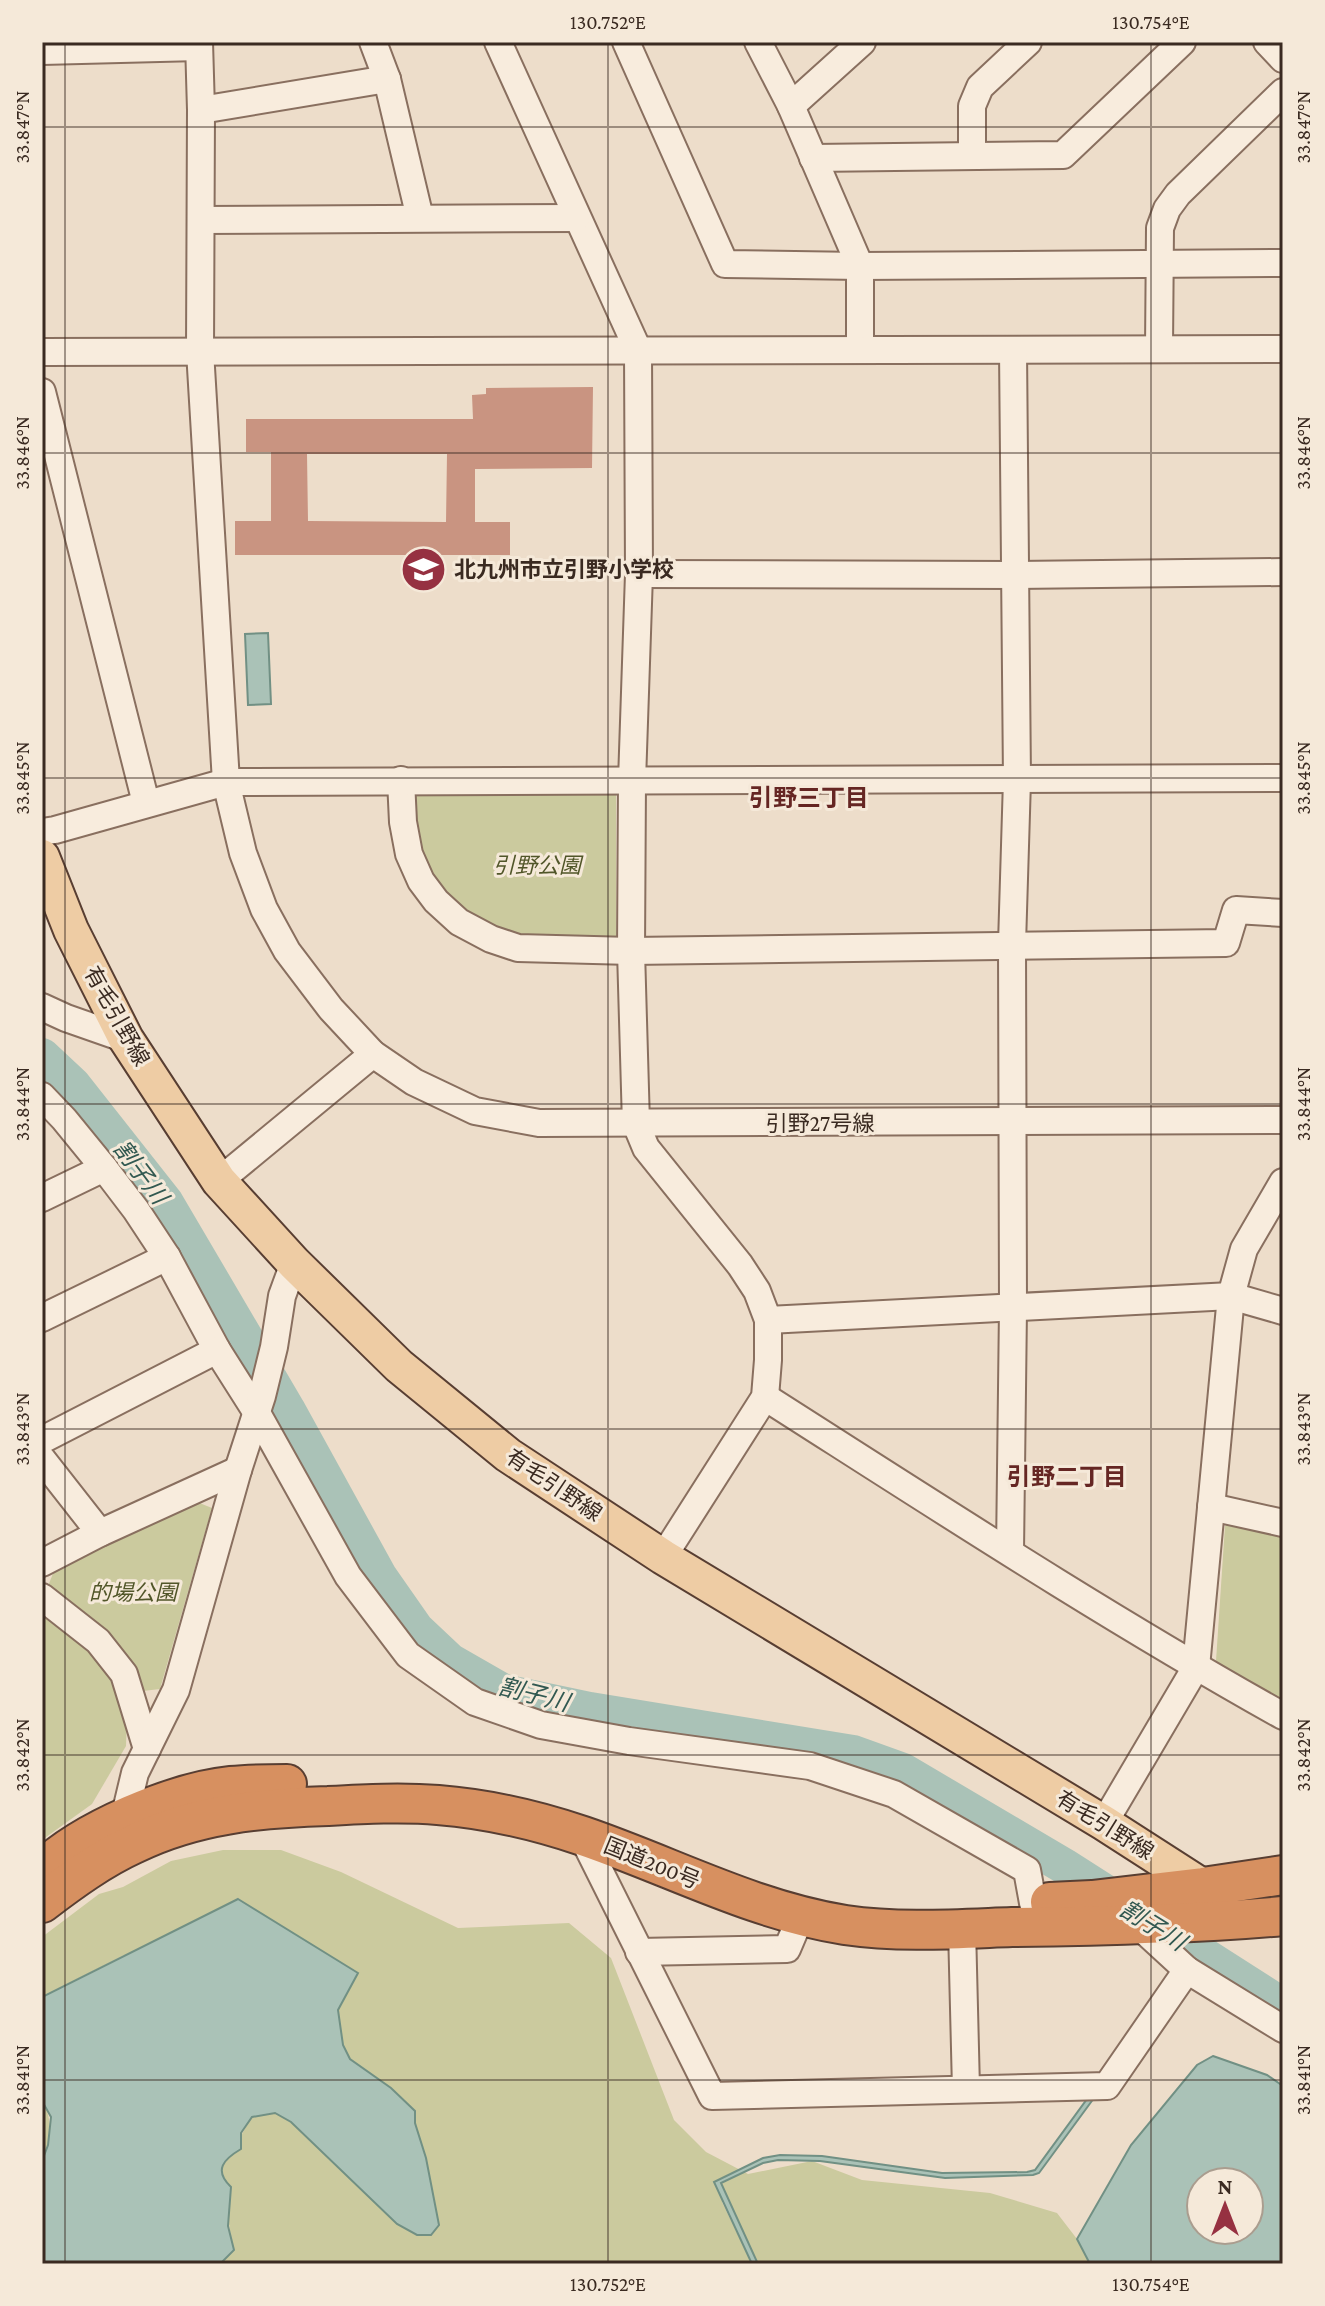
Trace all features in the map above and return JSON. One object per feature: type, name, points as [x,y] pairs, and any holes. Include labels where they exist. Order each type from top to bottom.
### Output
[{"type":"highway","name":"国道200号","points":[[42,1903],[79,1876],[130,1830],[187,1795],[231,1786],[369,1780],[436,1781],[510,1793],[600,1817],[731,1871],[809,1893],[878,1904],[1197,1900],[1274,1924]]},
{"type":"highway","name":"国道200号","points":[[42,1870],[77,1843],[130,1830],[183,1825],[248,1810],[400,1803],[475,1809],[547,1825],[728,1894],[801,1916],[847,1925],[962,1928],[1138,1925],[1197,1900],[1283,1875]]},
{"type":"main road","name":"有毛引野線","points":[[42,857],[71,930],[126,1039],[219,1181],[294,1263],[399,1366],[508,1455],[663,1557],[1104,1823],[1197,1900]]},
{"type":"street","points":[[373,42],[387,79],[420,218]]},
{"type":"street","points":[[498,42],[638,350],[639,574],[632,781],[631,951],[636,1124],[646,1148],[740,1265],[757,1291],[768,1320],[765,1397],[663,1557]]},
{"type":"street","points":[[626,42],[725,264],[1283,263]]},
{"type":"street","points":[[758,42],[791,106],[860,266],[860,350]]},
{"type":"street","points":[[791,106],[862,42]]},
{"type":"street","points":[[972,155],[972,106],[980,87],[1028,42]]},
{"type":"street","points":[[813,158],[1063,155],[1182,42]]},
{"type":"street","points":[[1267,42],[1283,59]]},
{"type":"street","points":[[42,51],[199,44]]},
{"type":"street","name":"引野27号線","points":[[199,44],[200,351],[226,782],[243,853],[270,919],[287,951],[331,1009],[373,1054],[414,1082],[475,1111],[539,1123],[1283,1120]]},
{"type":"street","points":[[201,110],[387,79]]},
{"type":"street","points":[[1159,349],[1160,228],[1167,209],[1178,194],[1283,92]]},
{"type":"street","points":[[201,220],[576,218]]},
{"type":"street","points":[[42,352],[1283,349]]},
{"type":"street","points":[[1010,1552],[1012,944],[1017,780],[1013,350]]},
{"type":"street","points":[[42,392],[146,803]]},
{"type":"street","points":[[639,574],[1283,572]]},
{"type":"street","points":[[42,832],[226,782],[1283,778]]},
{"type":"street","points":[[401,780],[403,822],[409,854],[421,881],[436,901],[459,922],[491,939],[518,948],[631,951],[1226,943],[1236,910],[1283,913]]},
{"type":"street","points":[[42,1007],[126,1039]]},
{"type":"street","points":[[219,1181],[373,1054]]},
{"type":"street","points":[[42,1096],[104,1168],[167,1257],[217,1350],[259,1404],[348,1576],[408,1655],[475,1702],[541,1725],[629,1741],[810,1766],[894,1794],[1027,1870],[1033,1903]]},
{"type":"street","points":[[42,1198],[104,1168]]},
{"type":"street","points":[[1104,1823],[1196,1667],[1231,1296],[1244,1249],[1281,1190]]},
{"type":"street","points":[[42,1318],[167,1257]]},
{"type":"street","points":[[130,1830],[135,1773],[176,1690],[259,1404],[274,1347],[282,1296],[294,1263]]},
{"type":"street","points":[[768,1320],[1231,1296],[1283,1311]]},
{"type":"street","points":[[42,1440],[217,1350]]},
{"type":"street","points":[[765,1397],[1196,1667],[1283,1716]]},
{"type":"street","points":[[42,1459],[100,1533]]},
{"type":"street","points":[[42,1563],[238,1470]]},
{"type":"street","points":[[1211,1507],[1283,1523]]},
{"type":"street","points":[[42,1597],[98,1641],[124,1674],[147,1749]]},
{"type":"street","points":[[582,1836],[712,2096],[1107,2086],[1187,1970]]},
{"type":"street","points":[[639,1952],[787,1949],[801,1916]]},
{"type":"street","points":[[1138,1925],[1187,1970],[1283,2029]]},
{"type":"street","points":[[962,1928],[966,2089]]},
{"type":"green space","name":"引野公園","points":[[416,792],[616,793],[616,939],[535,938],[502,933],[475,919],[437,882],[420,855],[412,799]]},
{"type":"green space","name":"的場公園","points":[[197,1502],[212,1508],[160,1689],[143,1691],[127,1658],[48,1586],[54,1571]]},
{"type":"green space","points":[[1233,1520],[1283,1532],[1283,1704],[1216,1661],[1225,1526]]},
{"type":"green space","points":[[42,1613],[91,1650],[119,1690],[127,1716],[126,1746],[92,1804],[42,1840]]},
{"type":"green space","points":[[223,1850],[281,1850],[341,1872],[458,1928],[569,1923],[611,1958],[674,2120],[706,2152],[748,2174],[812,2161],[862,2180],[990,2193],[1057,2213],[1077,2239],[1090,2264],[758,2264],[727,2200],[722,2202],[752,2264],[220,2264],[234,2250],[221,2169],[252,2117],[275,2113],[291,2122],[397,2224],[417,2235],[431,2235],[439,2225],[426,2158],[415,2123],[415,2111],[391,2088],[350,2059],[343,2045],[338,2010],[124,1955],[42,1997],[42,1937],[99,1894],[123,1887],[171,1861]]},
{"type":"green space","points":[[42,2101],[50,2130],[42,2161]]},
{"type":"shaded area","points":[[268,633],[271,704],[248,705],[245,634]]},
{"type":"shaded area","points":[[238,1899],[358,1973],[338,2010],[343,2045],[350,2059],[391,2088],[415,2111],[415,2123],[426,2158],[439,2225],[431,2235],[417,2235],[397,2224],[291,2122],[275,2113],[252,2117],[241,2133],[241,2149],[223,2165],[223,2175],[231,2187],[228,2226],[234,2250],[220,2264],[42,2264],[42,2161],[48,2145],[51,2117],[42,2101],[42,1997]]},
{"type":"shaded area","points":[[1213,2056],[1267,2075],[1283,2086],[1283,2264],[1090,2264],[1077,2239],[1131,2145],[1197,2065]]},
{"type":"shaded area","points":[[1090,2095],[1094,2098],[1039,2173],[1033,2175],[945,2178],[820,2161],[778,2160],[763,2163],[721,2183],[758,2264],[752,2264],[714,2182],[763,2158],[780,2155],[822,2156],[942,2173],[1027,2172],[1035,2170]]},
{"type":"building","points":[[593,387],[592,468],[475,469],[475,522],[510,522],[510,555],[235,555],[235,521],[271,521],[271,452],[246,452],[246,419],[473,419],[472,395],[486,394],[486,388]],"holes":[[[307,454],[447,454],[446,522],[308,521]]]},
{"type":"waterway","name":"割子川","points":[[42,1056],[73,1085],[166,1203],[287,1409],[379,1576],[416,1629],[450,1661],[504,1692],[590,1710],[853,1753],[903,1771],[1064,1866],[1283,2006]]},
{"type":"place","name":"北九州市立引野小学校","points":[[423,569]]},
{"type":"district","name":"引野三丁目","points":[[809,797]]},
{"type":"district","name":"引野二丁目","points":[[1067,1476]]}]
